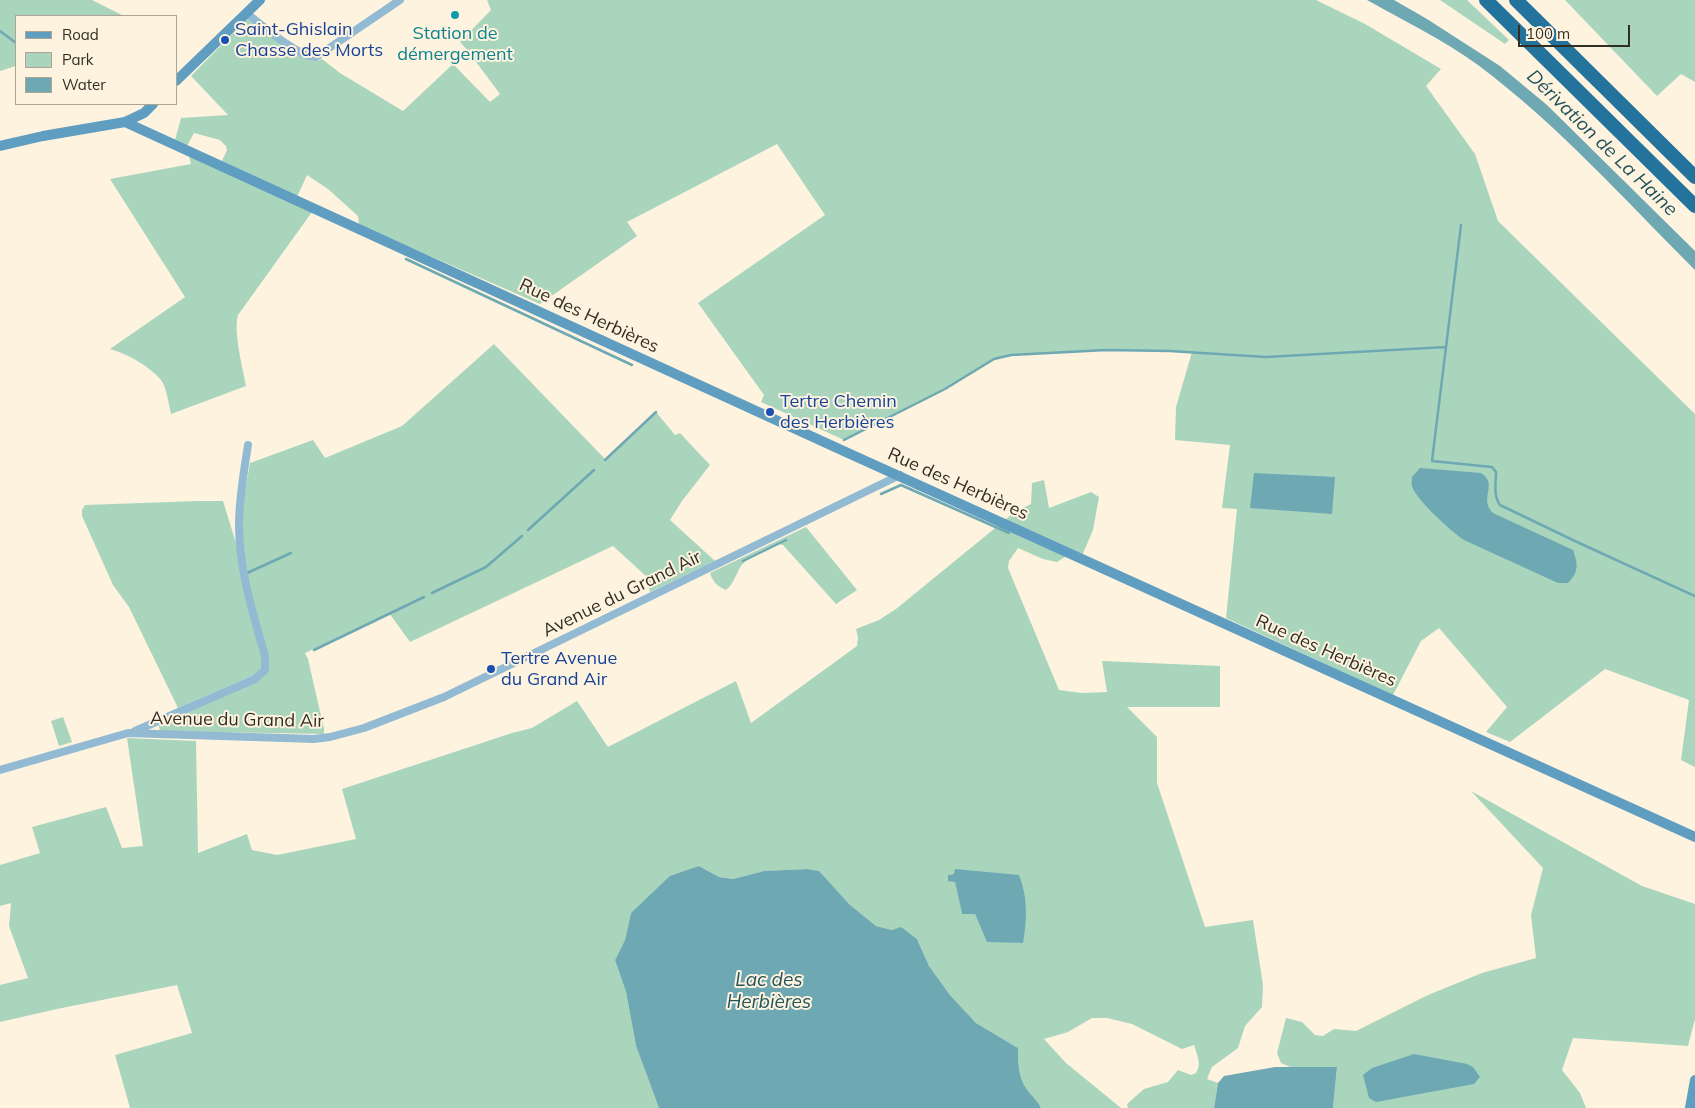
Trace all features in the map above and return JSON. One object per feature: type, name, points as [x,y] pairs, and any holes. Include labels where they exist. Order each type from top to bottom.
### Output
[{"type":"highway","points":[[1486,0],[1695,206]]},
{"type":"highway","points":[[1516,0],[1695,177]]},
{"type":"street","points":[[178,79],[260,0]]},
{"type":"street","points":[[246,14],[298,51],[316,57],[400,0]]},
{"type":"street","points":[[0,146],[43,136],[126,122],[144,113],[152,105]]},
{"type":"street","name":"Rue des Herbières","points":[[126,122],[1695,837]]},
{"type":"street","points":[[128,733],[255,679],[265,670],[265,656],[244,573],[239,542],[240,509],[248,445]]},
{"type":"street","name":"Avenue du Grand Air","points":[[0,770],[128,733],[314,739],[364,728],[444,697],[900,475]]},
{"type":"street","points":[[1690,1108],[1695,1080]]},
{"type":"green space","points":[[0,0],[92,0],[122,15],[15,15],[15,66],[0,71]]},
{"type":"green space","points":[[487,0],[1316,0],[1365,24],[1441,69],[1426,86],[1475,154],[1498,221],[1695,414],[1695,767],[1681,760],[1689,700],[1605,669],[1510,742],[1486,732],[1507,707],[1439,628],[1421,641],[1393,695],[1226,618],[1237,509],[1222,508],[1230,445],[1175,440],[1176,407],[1192,352],[1106,350],[1011,355],[994,359],[945,389],[844,440],[761,402],[764,395],[698,303],[825,215],[777,144],[627,222],[637,236],[540,304],[359,225],[358,216],[328,189],[307,175],[297,197],[222,161],[227,150],[220,140],[194,133],[187,146],[175,140],[181,118],[228,115],[191,76],[247,19],[300,55],[314,61],[322,59],[340,73],[403,111],[453,64],[490,102],[500,94],[460,42],[491,10]]},
{"type":"green space","points":[[1440,0],[1467,0],[1509,40],[1505,44]]},
{"type":"green space","points":[[1565,0],[1695,0],[1695,82],[1681,74],[1657,96]]},
{"type":"green space","points":[[189,156],[312,212],[238,315],[238,340],[246,386],[171,414],[166,391],[161,380],[138,361],[110,349],[185,297],[110,179],[191,164]]},
{"type":"green space","points":[[494,344],[605,459],[656,412],[675,435],[680,433],[710,465],[670,520],[715,561],[650,592],[647,577],[613,546],[410,642],[389,613],[305,653],[308,659],[324,734],[160,731],[158,723],[254,682],[268,658],[250,590],[241,537],[243,499],[250,463],[313,440],[325,458],[402,426]]},
{"type":"green space","points":[[1044,480],[1049,508],[1091,492],[1099,497],[1093,530],[1081,558],[1071,553],[1057,562],[1043,559],[1018,548],[1009,561],[1008,568],[1059,690],[1082,693],[1107,692],[1102,661],[1220,666],[1220,707],[1127,707],[1157,737],[1157,783],[1205,927],[1253,920],[1263,985],[1262,1007],[1245,1026],[1238,1048],[1212,1067],[1207,1079],[1218,1083],[1214,1108],[1128,1108],[1127,1104],[1144,1089],[1168,1082],[1178,1070],[1191,1075],[1196,1073],[1199,1063],[1194,1045],[1182,1049],[1132,1024],[1107,1018],[1092,1018],[1068,1032],[1044,1039],[1066,1063],[1121,1108],[1041,1108],[1021,1079],[1018,1048],[976,1023],[950,995],[929,966],[917,939],[901,928],[892,930],[876,926],[849,904],[818,871],[807,869],[764,871],[733,879],[719,877],[699,866],[631,913],[625,940],[615,960],[626,992],[636,1046],[659,1108],[130,1108],[115,1055],[192,1033],[177,985],[0,1022],[0,985],[28,978],[9,926],[11,903],[0,906],[0,865],[40,853],[32,827],[106,807],[122,848],[143,846],[127,738],[196,741],[198,853],[247,834],[252,850],[277,855],[356,839],[342,789],[532,728],[577,701],[608,747],[736,681],[751,723],[857,646],[856,629],[879,620],[896,609],[1016,511],[1031,504],[1032,483]],"holes":[[[954,874],[1023,943],[987,941],[975,914],[962,914],[955,881],[948,881],[948,875]]]},
{"type":"green space","points":[[223,501],[239,553],[263,657],[261,672],[178,708],[129,607],[113,585],[82,516],[82,510],[85,505]]},
{"type":"green space","points":[[806,527],[857,590],[836,604],[783,545],[779,544],[749,558],[741,566],[731,585],[726,590],[712,579],[710,573]]},
{"type":"green space","points":[[63,717],[72,742],[59,746],[51,721]]},
{"type":"green space","points":[[1471,791],[1642,886],[1695,904],[1695,1019],[1688,1046],[1573,1038],[1562,1070],[1580,1093],[1586,1108],[1333,1108],[1337,1067],[1290,1067],[1281,1063],[1277,1053],[1286,1018],[1302,1022],[1315,1035],[1323,1036],[1334,1029],[1356,1031],[1428,995],[1482,973],[1536,958],[1531,915],[1543,868]]},
{"type":"water","points":[[1367,0],[1394,0],[1500,66],[1547,105],[1695,251],[1695,270],[1590,163],[1507,88],[1452,47]]},
{"type":"water","points":[[1420,468],[1481,473],[1488,482],[1487,502],[1493,513],[1573,550],[1576,560],[1576,571],[1572,579],[1568,583],[1558,583],[1464,540],[1435,515],[1415,492],[1412,485],[1412,477]]},
{"type":"water","points":[[1254,473],[1335,477],[1332,514],[1250,508]]},
{"type":"water","name":"Lac des Herbières","points":[[699,866],[719,877],[733,879],[764,871],[807,869],[819,871],[849,904],[876,926],[892,930],[901,927],[917,939],[929,966],[950,995],[976,1023],[1018,1048],[1021,1079],[1041,1108],[659,1108],[636,1046],[626,992],[615,960],[625,940],[631,913],[670,876]]},
{"type":"water","points":[[955,869],[1019,875],[1026,909],[1023,943],[987,942],[975,914],[962,914],[955,882],[948,881],[948,875],[954,874]]},
{"type":"water","points":[[1414,1054],[1467,1064],[1473,1067],[1480,1077],[1474,1084],[1376,1102],[1369,1098],[1363,1075],[1372,1068]]},
{"type":"water","points":[[1275,1067],[1337,1067],[1333,1108],[1214,1108],[1218,1083],[1224,1076]]},
{"type":"waterway","points":[[0,31],[15,42]]},
{"type":"waterway","points":[[1461,225],[1432,461],[1492,467],[1496,472],[1496,493],[1500,505],[1695,596]]},
{"type":"waterway","points":[[406,259],[632,365]]},
{"type":"waterway","points":[[844,440],[945,389],[994,359],[1011,355],[1106,350],[1170,351],[1266,357],[1446,347]]},
{"type":"waterway","points":[[605,460],[656,412]]},
{"type":"waterway","points":[[528,530],[594,470]]},
{"type":"waterway","points":[[881,494],[901,485],[1009,533]]},
{"type":"waterway","points":[[432,593],[486,567],[522,536]]},
{"type":"waterway","points":[[743,561],[786,540]]},
{"type":"waterway","points":[[247,573],[291,553]]},
{"type":"waterway","points":[[314,650],[424,597]]},
{"type":"place","name":"Station de démergement","points":[[455,15]]},
{"type":"place","name":"Saint-Ghislain Chasse des Morts","points":[[225,40]]},
{"type":"place","name":"Tertre Chemin des Herbières","points":[[770,412]]},
{"type":"place","name":"Tertre Avenue du Grand Air","points":[[491,669]]},
{"type":"water label","name":"Dérivation de La Haine","points":[[1602,143]]}]
